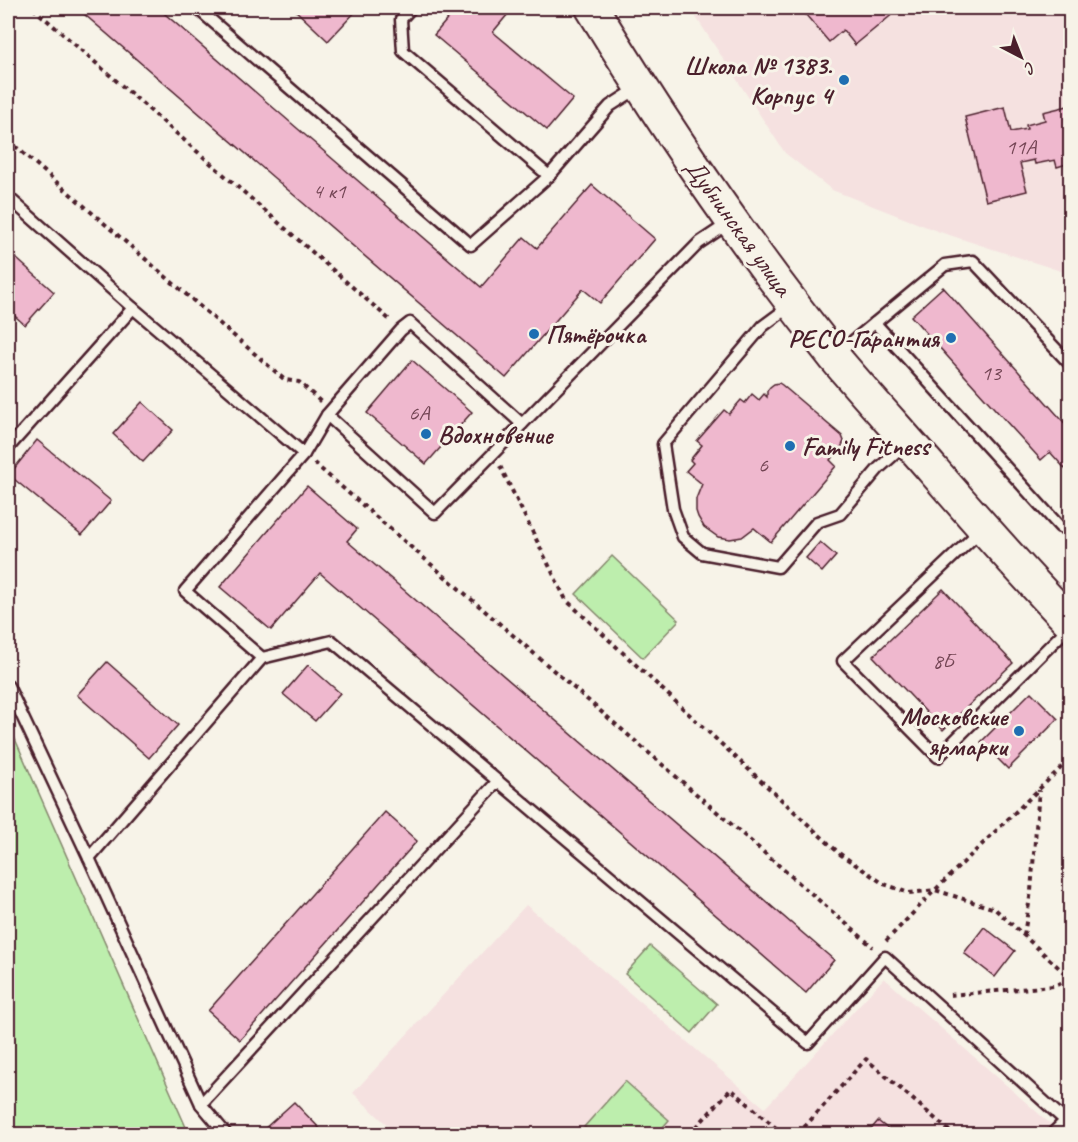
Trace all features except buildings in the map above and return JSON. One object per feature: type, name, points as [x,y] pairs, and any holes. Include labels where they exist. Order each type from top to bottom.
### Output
[{"type":"main road","name":"Дубнинская улица","points":[[592,8],[640,86],[732,221],[834,357],[983,528],[1071,622]]},
{"type":"lane","points":[[197,8],[471,246],[549,176],[610,106],[640,86]]},
{"type":"lane","points":[[411,8],[401,19],[403,51],[549,176]]},
{"type":"lane","points":[[8,197],[304,454]]},
{"type":"lane","points":[[329,413],[435,513],[699,243],[732,221]]},
{"type":"lane","points":[[834,357],[945,265],[973,261],[1071,364]]},
{"type":"lane","points":[[794,303],[764,326],[663,444],[674,509],[683,537],[702,553],[778,567],[817,522],[840,514],[879,468],[908,441]]},
{"type":"lane","points":[[8,448],[134,308]]},
{"type":"lane","points":[[262,658],[185,591],[304,454],[329,413],[401,330],[410,323],[522,424]]},
{"type":"lane","points":[[875,323],[1060,527],[1071,529]]},
{"type":"lane","points":[[983,528],[843,661],[938,757],[1071,626]]},
{"type":"lane","points":[[89,858],[262,658],[332,640],[808,1043],[881,954],[1069,1120],[1052,1134]]},
{"type":"lane","points":[[8,686],[201,1104],[226,1134]]},
{"type":"lane","points":[[201,1104],[498,781]]},
{"type":"path","points":[[33,8],[401,330]]},
{"type":"path","points":[[8,140],[285,380],[298,382],[329,413]]},
{"type":"path","points":[[494,453],[566,600],[840,854],[884,884],[909,892],[935,890],[994,909],[1071,978],[1054,986],[929,997]]},
{"type":"path","points":[[304,454],[881,954],[935,890],[1071,759]]},
{"type":"path","points":[[1024,936],[1031,891],[1039,790]]},
{"type":"path","points":[[798,1134],[866,1059],[952,1134]]},
{"type":"path","points":[[690,1134],[730,1089],[783,1134]]},
{"type":"shaded area","points":[[690,8],[1070,8],[1070,274],[937,231],[832,190],[785,153]]},
{"type":"shaded area","points":[[526,905],[765,1108],[884,978],[1062,1134],[397,1134],[353,1093]]},
{"type":"green space","points":[[612,556],[679,620],[643,658],[576,594]]},
{"type":"green space","points":[[8,723],[189,1134],[8,1134]]},
{"type":"green space","points":[[650,946],[717,1004],[692,1033],[625,974]]},
{"type":"green space","points":[[625,1081],[669,1120],[657,1134],[593,1134],[584,1127]]},
{"type":"place","name":"Школа № 1383. Корпус 4","points":[[844,80]]},
{"type":"place","name":"Пятёрочка","points":[[534,334]]},
{"type":"place","name":"РЕСО-Гарантия","points":[[951,338]]},
{"type":"place","name":"Вдохновение","points":[[426,434]]},
{"type":"place","name":"Family Fitness","points":[[790,446]]},
{"type":"place","name":"Московские ярмарки","points":[[1019,731]]}]
